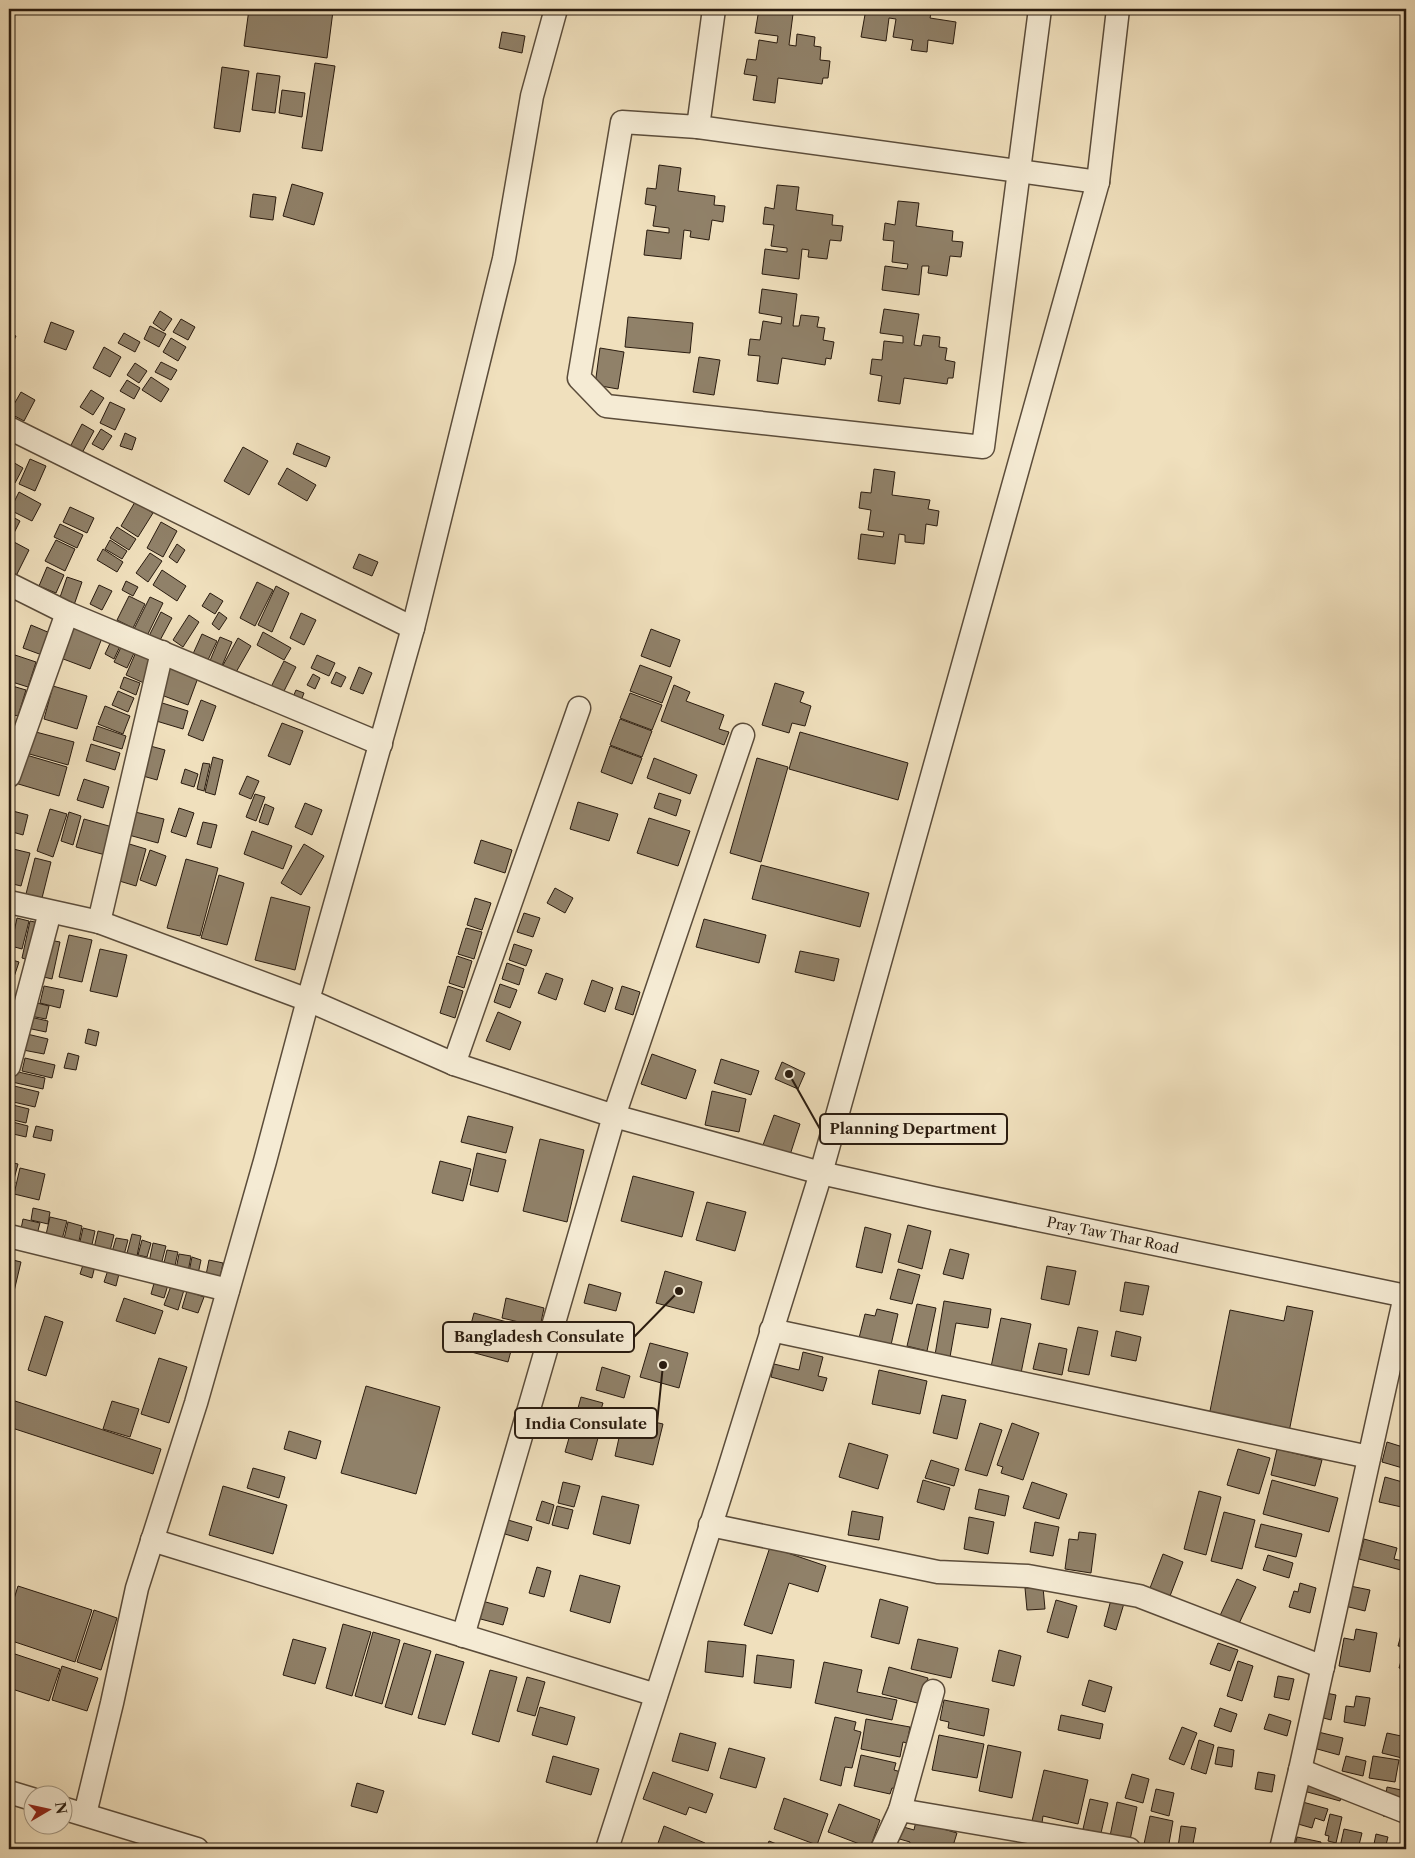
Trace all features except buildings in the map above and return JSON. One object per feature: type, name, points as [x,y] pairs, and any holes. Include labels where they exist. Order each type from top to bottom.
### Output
[{"type":"street","points":[[84,1814],[112,1703],[137,1588],[196,1403],[413,628],[504,259],[532,96],[556,9]]},
{"type":"street","points":[[698,127],[714,9]]},
{"type":"street","points":[[1040,9],[1018,171],[983,447],[606,406],[579,378],[622,122],[698,127],[1018,171],[1098,182]]},
{"type":"street","points":[[607,1849],[820,1173],[1098,182],[1118,9]]},
{"type":"street","points":[[9,428],[413,628]]},
{"type":"street","points":[[9,584],[67,613],[381,744]]},
{"type":"street","points":[[9,776],[67,613]]},
{"type":"street","points":[[99,922],[162,652]]},
{"type":"street","points":[[454,1064],[579,708]]},
{"type":"street","points":[[463,1636],[614,1116],[742,735]]},
{"type":"street","name":"Pray Taw Thar Road","points":[[9,902],[99,922],[308,1000],[454,1064],[614,1116],[820,1173],[1405,1296]]},
{"type":"street","points":[[9,1066],[50,912]]},
{"type":"street","points":[[9,1236],[228,1290]]},
{"type":"street","points":[[1281,1849],[1405,1296]]},
{"type":"street","points":[[771,1330],[1369,1457]]},
{"type":"street","points":[[710,1525],[938,1572],[1028,1576],[1139,1596],[1323,1667]]},
{"type":"street","points":[[152,1540],[656,1695]]},
{"type":"street","points":[[882,1849],[900,1810],[933,1691]]},
{"type":"street","points":[[1300,1770],[1406,1812]]},
{"type":"street","points":[[9,1792],[22,1796]]},
{"type":"street","points":[[900,1810],[1129,1849]]},
{"type":"street","points":[[72,1811],[197,1849]]},
{"type":"place","name":"Planning Department","points":[[789,1074]]},
{"type":"place","name":"Bangladesh Consulate","points":[[679,1291]]},
{"type":"place","name":"India Consulate","points":[[663,1365]]}]
